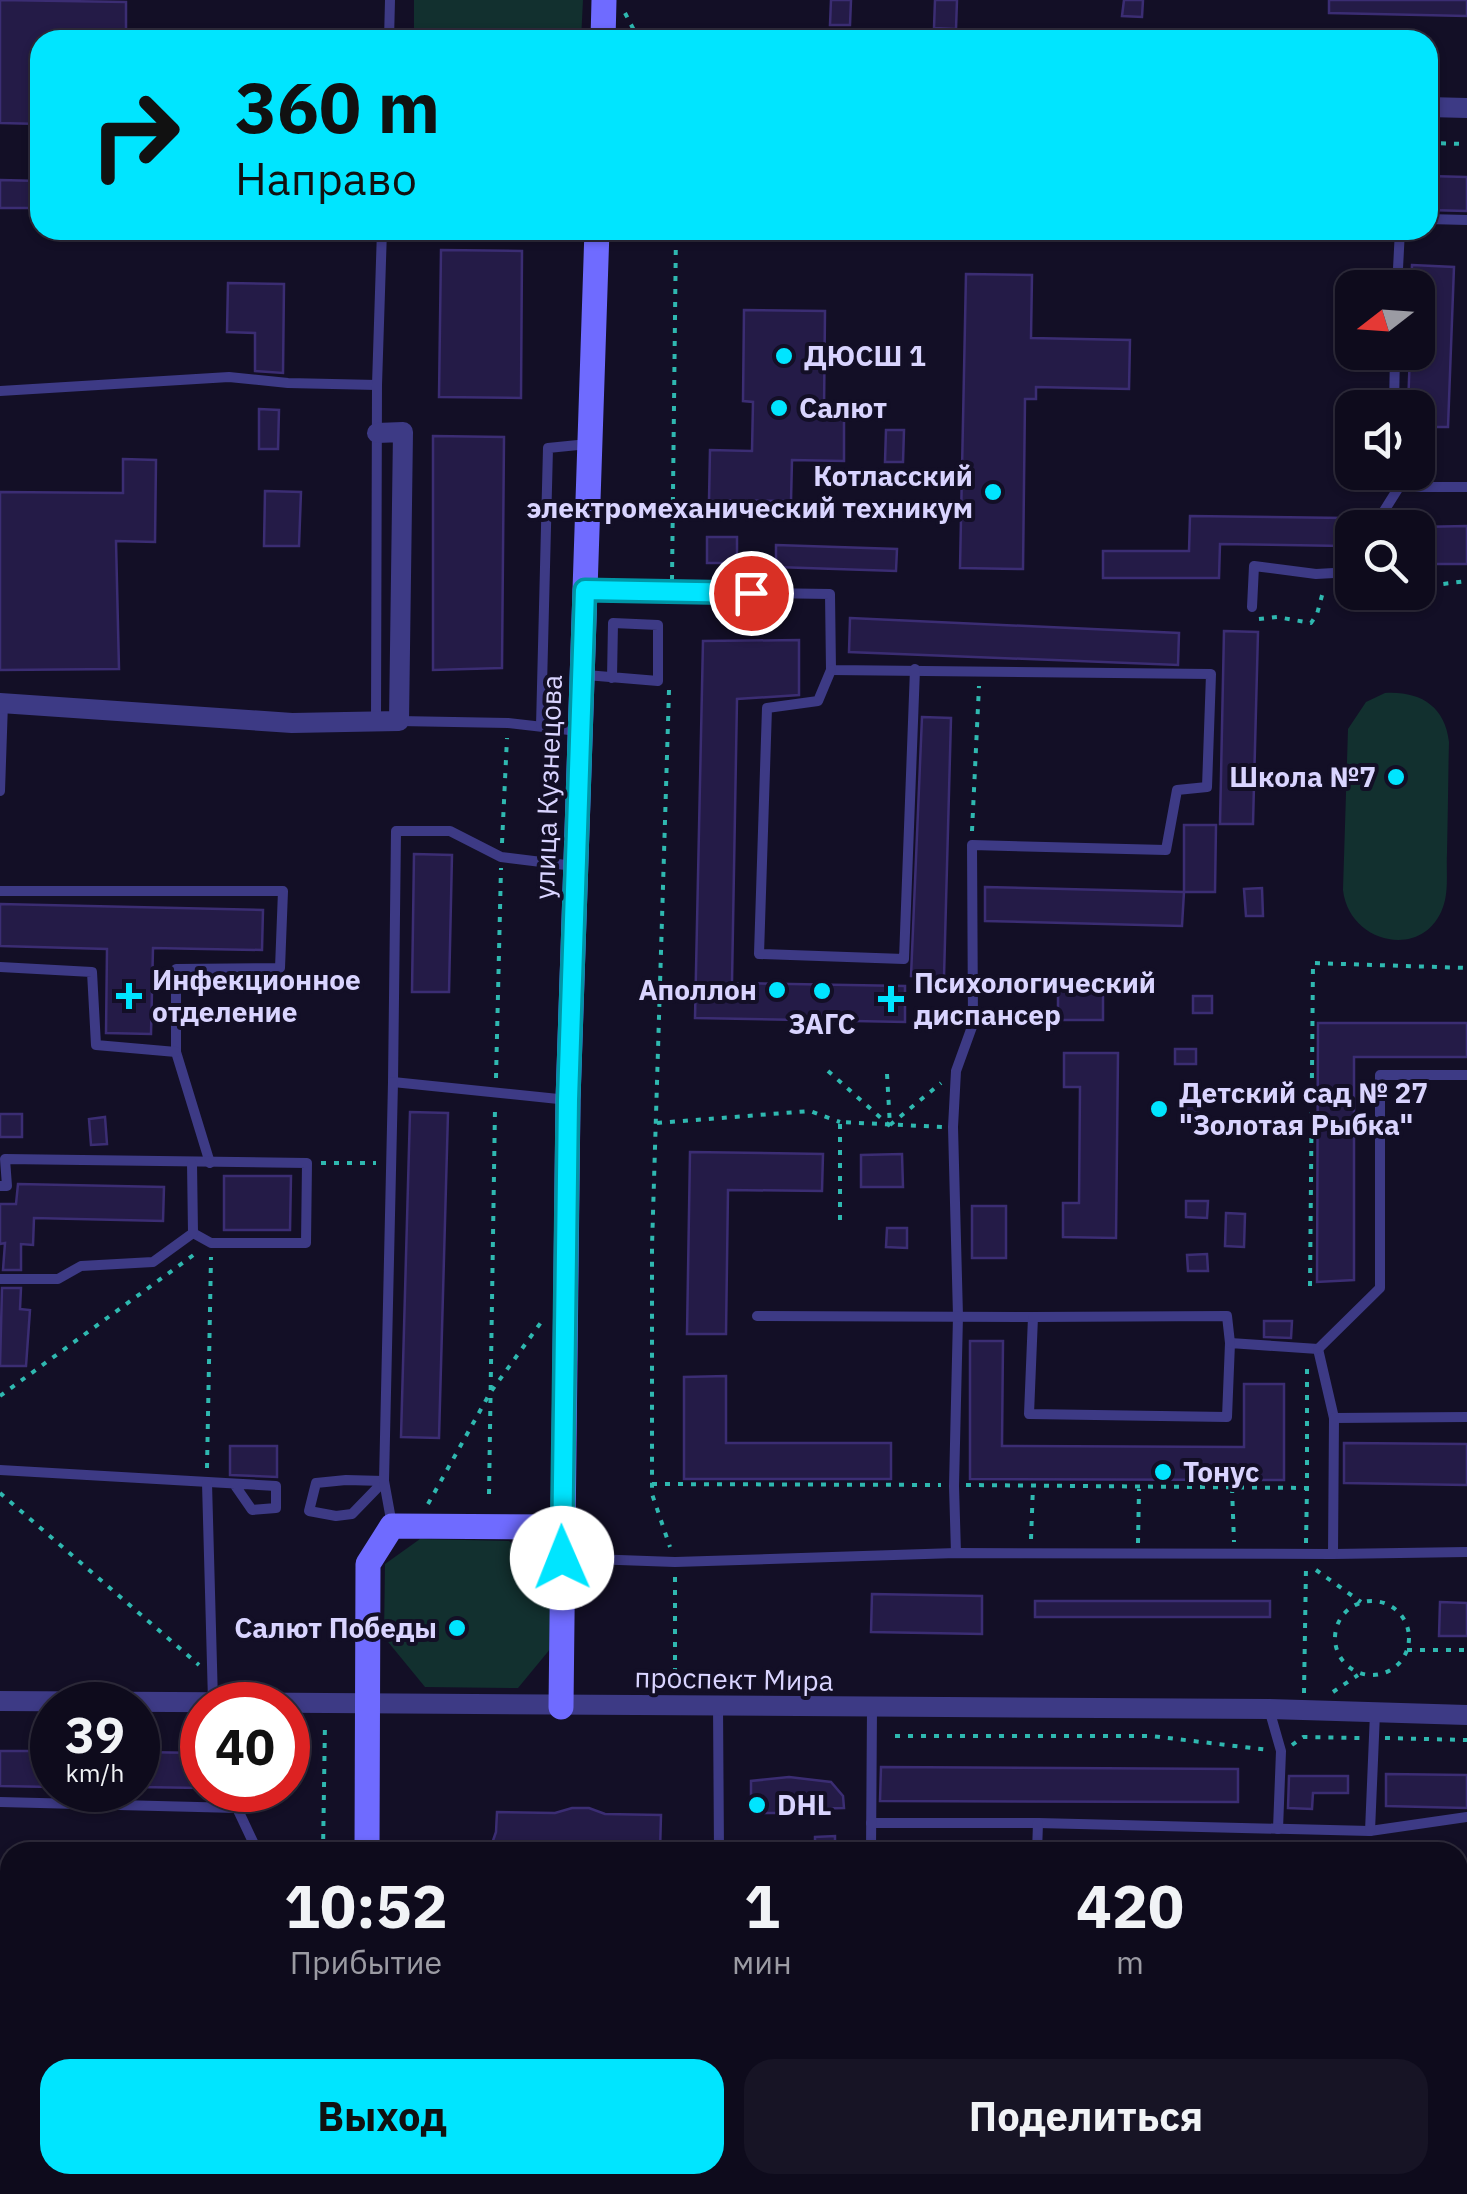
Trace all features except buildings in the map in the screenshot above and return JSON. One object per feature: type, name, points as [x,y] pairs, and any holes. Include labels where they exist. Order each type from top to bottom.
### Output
[{"type":"street","points":[[603,30],[604,0]]},
{"type":"street","points":[[1438,107],[1467,108]]},
{"type":"street","name":"улица Кузнецова","points":[[561,1706],[568,1100],[596,240]]},
{"type":"street","points":[[1,703],[292,723],[400,720],[403,432],[378,433]]},
{"type":"street","points":[[367,1842],[368,1564],[404,1526],[561,1527]]},
{"type":"street","name":"проспект Мира","points":[[0,1701],[180,1701]]},
{"type":"street","name":"проспект Мира","points":[[310,1702],[1467,1714]]},
{"type":"lane","points":[[388,30],[390,0]]},
{"type":"lane","points":[[1438,219],[1467,220]]},
{"type":"lane","points":[[376,720],[382,240]]},
{"type":"lane","points":[[1399,270],[1400,240]]},
{"type":"lane","points":[[0,391],[229,377],[378,385]]},
{"type":"lane","points":[[541,726],[548,448],[591,444]]},
{"type":"lane","points":[[1435,487],[1467,487]]},
{"type":"lane","points":[[1252,607],[1254,566],[1335,573]]},
{"type":"lane","points":[[585,590],[830,594],[831,670],[818,701],[767,708],[759,954],[904,959],[915,670]]},
{"type":"lane","points":[[583,675],[612,678],[658,681],[658,624],[614,623],[612,678]]},
{"type":"lane","points":[[831,670],[1211,674],[1207,787],[1177,790],[1166,850],[972,845],[973,1024],[956,1071],[954,1128],[958,1316],[956,1554]]},
{"type":"lane","points":[[0,791],[1,703]]},
{"type":"lane","points":[[400,720],[581,731]]},
{"type":"lane","points":[[404,1526],[384,1481],[396,831],[450,831],[501,858],[576,866]]},
{"type":"lane","points":[[0,891],[283,891],[280,968],[176,969],[176,1052],[210,1163]]},
{"type":"lane","points":[[0,967],[92,972],[96,1046],[176,1052]]},
{"type":"lane","points":[[1230,1343],[1312,1349],[1380,1288],[1380,1075],[1467,1075]]},
{"type":"lane","points":[[393,1082],[568,1100]]},
{"type":"lane","points":[[0,1186],[6,1186],[5,1159],[307,1163],[306,1244],[211,1243],[193,1233]]},
{"type":"lane","points":[[192,1163],[193,1233]]},
{"type":"lane","points":[[0,1279],[58,1280],[81,1266],[152,1262],[193,1233]]},
{"type":"lane","points":[[757,1316],[1227,1316],[1227,1417],[1028,1414],[1033,1317]]},
{"type":"lane","points":[[1312,1349],[1334,1418],[1332,1554]]},
{"type":"lane","points":[[1334,1418],[1467,1417]]},
{"type":"lane","points":[[0,1470],[234,1484]]},
{"type":"lane","points":[[384,1481],[352,1514],[309,1512],[316,1483],[384,1481]]},
{"type":"lane","points":[[208,1483],[214,1682]]},
{"type":"lane","points":[[562,1558],[675,1562],[956,1554],[1467,1552]]},
{"type":"lane","points":[[718,1706],[719,1842]]},
{"type":"lane","points":[[871,1842],[872,1708]]},
{"type":"lane","points":[[1270,1710],[1281,1751],[1278,1829]]},
{"type":"lane","points":[[1370,1831],[1375,1713]]},
{"type":"lane","points":[[0,1802],[237,1808],[253,1842]]},
{"type":"lane","points":[[870,1823],[1370,1831],[1467,1818]]},
{"type":"lane","points":[[1037,1842],[1038,1823]]},
{"type":"path","points":[[619,0],[633,30]]},
{"type":"path","points":[[1438,143],[1467,144]]},
{"type":"path","points":[[672,592],[676,240]]},
{"type":"path","points":[[1435,585],[1467,581]]},
{"type":"path","points":[[1254,620],[1277,616],[1310,623],[1328,585]]},
{"type":"path","points":[[972,845],[980,671]]},
{"type":"path","points":[[669,691],[654,1123],[652,1494],[675,1562],[675,1706]]},
{"type":"path","points":[[1310,1286],[1313,963],[1467,968]]},
{"type":"path","points":[[828,1071],[890,1126]]},
{"type":"path","points":[[890,1126],[956,1071]]},
{"type":"path","points":[[887,1074],[890,1126]]},
{"type":"path","points":[[654,1123],[810,1111],[840,1122],[954,1128]]},
{"type":"path","points":[[840,1122],[840,1220]]},
{"type":"path","points":[[307,1163],[391,1163]]},
{"type":"path","points":[[0,1396],[211,1243]]},
{"type":"path","points":[[208,1483],[211,1243]]},
{"type":"path","points":[[404,1526],[490,1393],[543,1321]]},
{"type":"path","points":[[1306,1554],[1312,1349]]},
{"type":"path","points":[[652,1484],[1307,1488]]},
{"type":"path","points":[[1031,1554],[1033,1486]]},
{"type":"path","points":[[1232,1488],[1234,1552]]},
{"type":"path","points":[[1138,1552],[1139,1489]]},
{"type":"path","points":[[0,1492],[214,1678]]},
{"type":"path","points":[[1304,1738],[1306,1562],[1361,1602]]},
{"type":"path","points":[[1372,1600],[1394,1608],[1408,1627],[1407,1650],[1393,1669],[1371,1676],[1349,1668],[1336,1649],[1336,1626],[1350,1607],[1372,1600]]},
{"type":"path","points":[[1407,1650],[1467,1650]]},
{"type":"path","points":[[323,1842],[325,1721]]},
{"type":"path","points":[[894,1736],[1151,1736],[1281,1751],[1304,1738],[1467,1740]]},
{"type":"green space","points":[[414,0],[583,0],[582,30],[414,30]]},
{"type":"green space","points":[[1385,693],[1409,695],[1429,703],[1442,719],[1449,742],[1445,901],[1433,924],[1420,935],[1405,940],[1388,939],[1358,923],[1343,890],[1348,729],[1366,702]]},
{"type":"green space","points":[[420,1539],[509,1541],[550,1577],[551,1648],[518,1688],[425,1687],[384,1637],[385,1564]]},
{"type":"place","name":"ДЮСШ 1","points":[[784,356]]},
{"type":"place","name":"Салют","points":[[779,408]]},
{"type":"place","name":"Котласский электромеханический техникум","points":[[993,492]]},
{"type":"place","name":"Школа №7","points":[[1396,777]]},
{"type":"place","name":"Аполлон","points":[[777,990]]},
{"type":"place","name":"ЗАГС","points":[[822,991]]},
{"type":"place","name":"Инфекционное отделение","points":[[129,996]]},
{"type":"place","name":"Психологический диспансер","points":[[891,999]]},
{"type":"place","name":"Детский сад № 27 \"Золотая Рыбка\"","points":[[1159,1109]]},
{"type":"place","name":"Тонус","points":[[1163,1472]]},
{"type":"place","name":"Салют Победы","points":[[457,1628]]},
{"type":"place","name":"DHL","points":[[757,1805]]},
{"type":"route","points":[[562,1558],[568,1100],[585,590],[751,593]]}]
